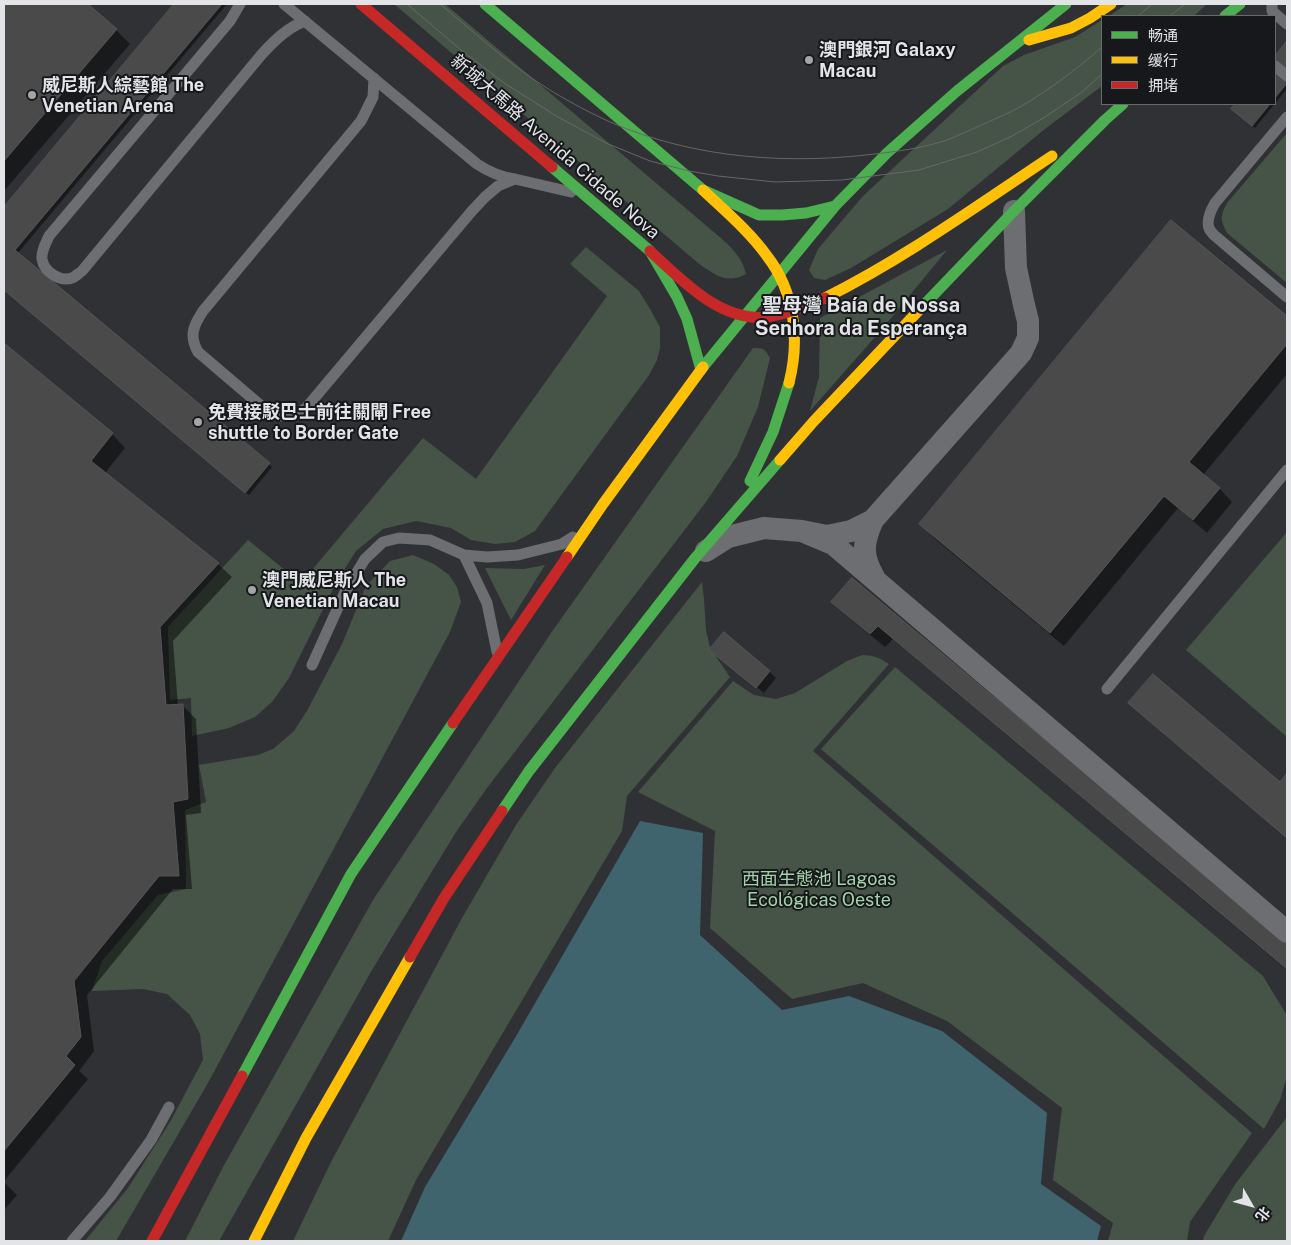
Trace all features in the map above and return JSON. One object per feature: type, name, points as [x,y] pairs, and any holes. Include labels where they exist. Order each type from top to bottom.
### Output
[{"type":"main road","name":"新城大馬路 Avenida Cidade Nova","points":[[361,4],[650,251],[677,296],[687,319],[701,370]]},
{"type":"main road","points":[[485,4],[703,190],[750,234],[768,257],[786,289],[792,312],[795,344],[793,365],[784,400],[758,466],[733,513]]},
{"type":"main road","points":[[152,1241],[351,874],[603,504],[701,370],[835,206],[887,153],[957,91],[1066,4]]},
{"type":"main road","points":[[1016,44],[1071,28],[1111,4]]},
{"type":"main road","points":[[1226,15],[1239,4]]},
{"type":"main road","points":[[254,1241],[306,1138],[444,898],[529,771],[696,558],[814,421],[1014,211],[1105,120],[1123,105]]},
{"type":"main road","points":[[650,251],[690,286],[711,302],[730,312],[744,317],[762,318],[792,312],[850,285],[913,249],[1105,120]]},
{"type":"main road","points":[[703,190],[759,215],[806,213],[835,206]]},
{"type":"main road","points":[[160,1241],[173,1200]]},
{"type":"street","points":[[876,580],[868,566],[864,551],[866,534],[873,520],[1022,353],[1028,338],[1028,321],[1016,268],[1014,211]]},
{"type":"street","points":[[696,558],[728,537],[764,528],[802,531],[827,536],[851,532],[873,520]]},
{"type":"street","points":[[802,531],[833,544],[1287,932]]},
{"type":"lane","points":[[240,4],[230,21],[49,236],[43,250],[42,260],[47,270],[54,276],[64,279],[73,278],[82,271],[277,37],[292,26],[305,21]]},
{"type":"lane","points":[[284,4],[477,164],[502,177],[585,196]]},
{"type":"lane","points":[[1272,4],[1272,10],[1287,24]]},
{"type":"lane","points":[[1276,67],[1287,76]]},
{"type":"lane","points":[[374,78],[373,97],[361,121],[195,322],[192,334],[194,345],[198,352],[266,410],[276,415],[287,417],[297,414],[306,408],[485,197],[498,186],[515,179]]},
{"type":"lane","points":[[1287,117],[1212,209],[1209,228],[1214,235],[1287,297]]},
{"type":"lane","points":[[1107,689],[1287,470]]},
{"type":"lane","points":[[312,665],[346,592],[360,567],[365,559],[383,542],[399,538],[430,540],[464,555],[487,557],[518,555],[562,544],[587,529]]},
{"type":"lane","points":[[464,555],[487,603],[498,656]]},
{"type":"lane","points":[[72,1241],[110,1197],[151,1140],[169,1107]]},
{"type":"green space","points":[[394,4],[445,4],[722,239],[737,255],[746,274],[732,278],[720,277],[698,263]]},
{"type":"green space","points":[[1127,4],[1207,4],[1195,15],[1110,15]]},
{"type":"green space","points":[[1101,21],[1101,87],[1045,129],[948,209],[851,268],[825,280],[814,278],[809,270],[818,249],[863,196],[1003,66],[1024,55],[1075,37]]},
{"type":"green space","points":[[1287,133],[1287,283],[1227,233],[1222,218],[1227,203]]},
{"type":"green space","points":[[586,247],[639,291],[660,327],[660,348],[657,360],[649,375],[535,531],[515,542],[495,544],[471,540],[451,528],[416,521],[383,529],[356,551],[337,581],[289,678],[272,702],[255,717],[229,728],[192,736],[191,698],[170,700],[168,627],[248,540],[301,583],[423,438],[476,479],[607,296],[570,264]]},
{"type":"green space","points":[[947,250],[882,329],[810,411],[819,377],[820,318]]},
{"type":"green space","points":[[753,348],[764,350],[770,358],[758,407],[737,456],[706,502],[487,788],[456,832],[372,970],[219,1241],[185,1241],[223,1167],[373,900],[551,633]]},
{"type":"green space","points":[[1287,532],[1287,737],[1186,650]]},
{"type":"green space","points":[[413,555],[434,564],[449,575],[457,587],[461,602],[450,632],[208,1083],[116,1241],[85,1241],[128,1188],[170,1122],[203,1060],[200,1034],[190,1015],[167,994],[143,989],[92,991],[102,961],[158,895],[186,889],[185,810],[206,802],[199,765],[258,755],[273,749],[294,731],[308,709],[342,644],[366,586],[390,561]]},
{"type":"green space","points":[[545,565],[511,620],[485,568],[524,569]]},
{"type":"green space","points":[[702,582],[706,630],[710,648],[730,677],[627,796],[622,831],[416,1180],[388,1241],[293,1241],[331,1162],[462,918],[516,825],[555,768]]},
{"type":"green space","name":"西面生態池 Lagoas Ecológicas Oeste","points":[[862,655],[876,657],[889,664],[813,751],[1252,1133],[1190,1222],[1187,1241],[1108,1241],[1113,1223],[1053,1180],[1062,1108],[947,1021],[863,983],[792,999],[710,928],[715,831],[638,792],[733,681],[754,695],[776,699],[795,693],[847,661]]},
{"type":"green space","points":[[895,667],[1263,976],[1286,1014],[1287,1022],[1287,1076],[1280,1100],[1264,1129],[821,749]]},
{"type":"green space","points":[[1287,1117],[1287,1241],[1203,1241],[1204,1236],[1236,1183]]},
{"type":"water","points":[[640,821],[703,833],[700,935],[782,1010],[849,996],[942,1031],[1047,1113],[1041,1184],[1101,1226],[1097,1241],[401,1241],[425,1187],[515,1038]]},
{"type":"building","name":"威尼斯人綜藝館 The Venetian Arena","points":[[4,4],[88,4],[117,29],[4,161]]},
{"type":"building","points":[[174,4],[222,4],[15,250],[270,463],[245,493],[4,290],[4,207]]},
{"type":"building","points":[[1287,41],[1287,83],[1276,97],[1276,55]]},
{"type":"building","points":[[1234,105],[1269,105],[1252,126],[1231,109]]},
{"type":"building","points":[[1171,220],[1287,316],[1287,344],[1189,462],[1220,488],[1193,520],[1164,496],[1050,633],[919,524]]},
{"type":"building","points":[[4,343],[113,433],[91,461],[219,563],[160,627],[166,705],[183,704],[188,799],[173,802],[179,876],[159,876],[74,981],[81,1037],[66,1056],[75,1065],[4,1151]]},
{"type":"building","points":[[852,578],[1287,943],[1287,969],[878,626],[870,634],[831,602]]},
{"type":"building","points":[[724,632],[770,671],[756,688],[709,650]]},
{"type":"building","points":[[1153,674],[1280,782],[1287,773],[1287,838],[1128,703]]},
{"type":"tram line","points":[[407,4],[461,50],[504,83],[558,117],[606,143],[650,161],[689,171],[775,182],[842,180],[919,170],[977,152],[1012,136],[1045,117],[1082,92],[1101,75]]},
{"type":"tram line","points":[[440,4],[492,48],[533,79],[593,114],[658,140],[726,154],[761,157],[831,158],[896,151],[935,144],[960,135],[1020,107],[1063,79],[1101,48]]},
{"type":"tram line","points":[[1139,15],[1152,4]]},
{"type":"tram line","points":[[1171,15],[1185,4]]},
{"type":"traffic: fast","points":[[485,4],[703,190],[759,215],[806,213],[835,206]]},
{"type":"traffic: fast","points":[[703,367],[835,206],[887,153],[957,91],[1066,4]]},
{"type":"traffic: fast","points":[[1226,15],[1240,4]]},
{"type":"traffic: fast","points":[[922,307],[1014,211],[1122,105]]},
{"type":"traffic: fast","points":[[552,167],[650,251],[677,297],[687,319],[701,370]]},
{"type":"traffic: fast","points":[[750,481],[773,432],[789,383]]},
{"type":"traffic: fast","points":[[502,811],[529,771],[696,557],[780,460]]},
{"type":"traffic: fast","points":[[242,1076],[351,874],[453,723]]},
{"type":"traffic: slow","points":[[1029,40],[1071,28],[1111,4]]},
{"type":"traffic: slow","points":[[825,298],[884,266],[1052,156]]},
{"type":"traffic: slow","points":[[703,190],[760,247],[784,285],[793,317],[794,333],[794,350],[789,383]]},
{"type":"traffic: slow","points":[[780,460],[814,421],[922,307]]},
{"type":"traffic: slow","points":[[567,557],[603,504],[703,367]]},
{"type":"traffic: slow","points":[[254,1241],[306,1138],[410,957]]},
{"type":"traffic: jam","points":[[361,4],[552,167]]},
{"type":"traffic: jam","points":[[650,251],[703,297],[733,313],[750,317],[767,317],[782,314],[825,298]]},
{"type":"traffic: jam","points":[[453,723],[567,557]]},
{"type":"traffic: jam","points":[[410,957],[444,898],[502,811]]},
{"type":"traffic: jam","points":[[152,1241],[242,1076]]},
{"type":"place","name":"澳門銀河 Galaxy Macau","points":[[809,60]]},
{"type":"place","name":"威尼斯人綜藝館 The Venetian Arena","points":[[32,95]]},
{"type":"place","name":"免費接駁巴士前往關閘 Free shuttle to Border Gate","points":[[198,422]]},
{"type":"place","name":"澳門威尼斯人 The Venetian Macau","points":[[252,590]]},
{"type":"district","name":"聖母灣 Baía de Nossa Senhora da Esperança","points":[[861,318]]}]
